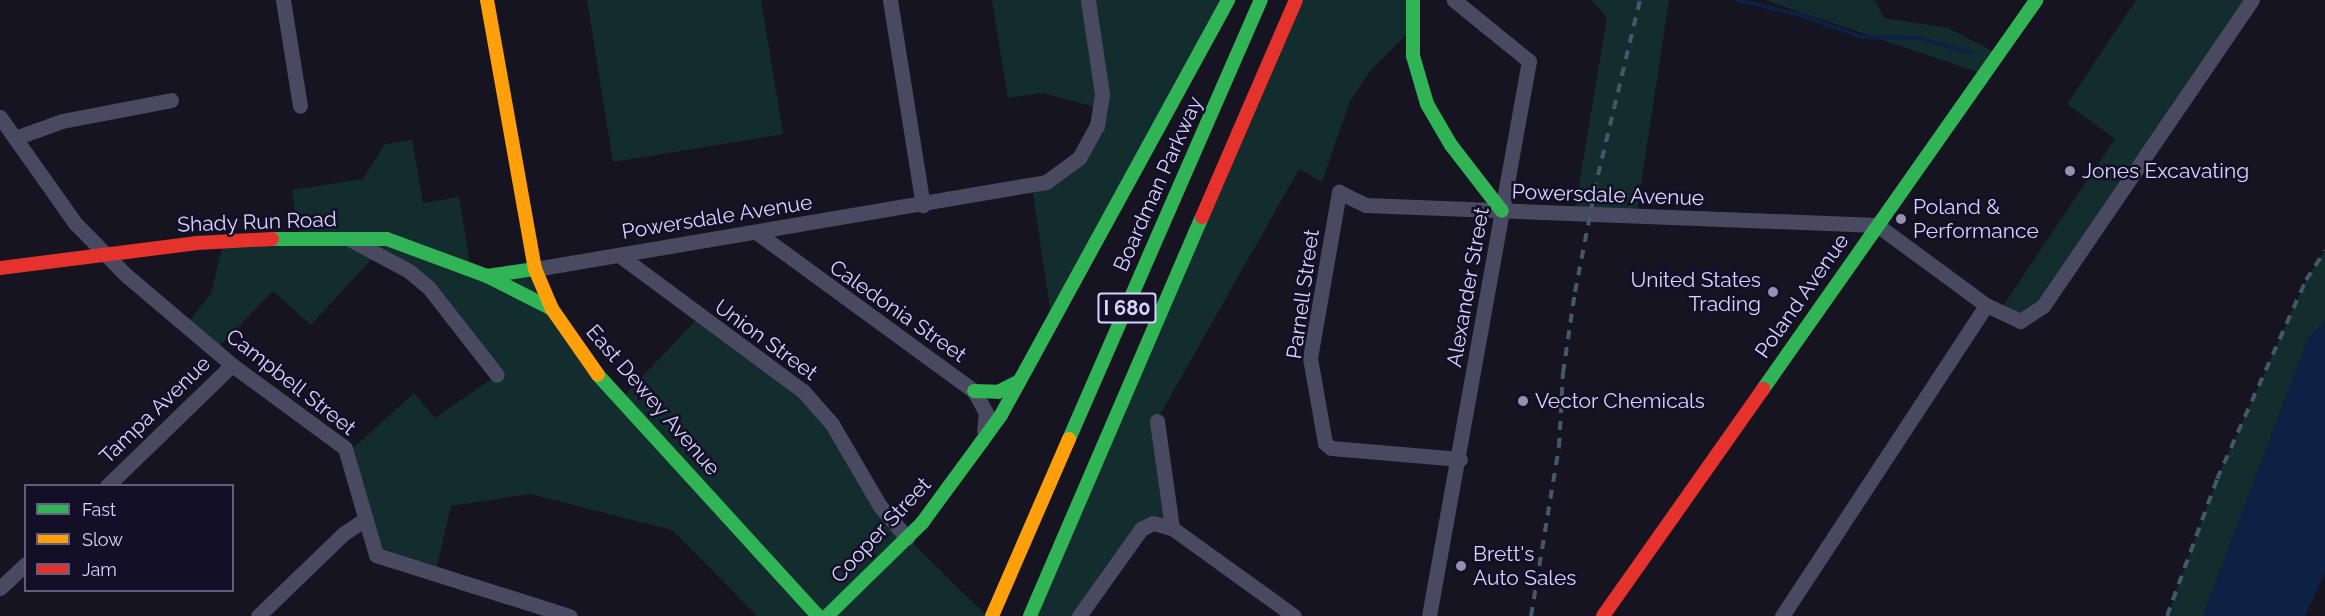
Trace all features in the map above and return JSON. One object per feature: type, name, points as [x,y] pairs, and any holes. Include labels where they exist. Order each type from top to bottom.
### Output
[{"type":"main road","name":"East Dewey Avenue","points":[[487,0],[522,213],[535,268],[552,309],[592,368],[818,616]]},
{"type":"main road","name":"Cooper Street","points":[[827,616],[891,555],[935,507],[983,440],[1018,382],[1228,0]]},
{"type":"main road","name":"Boardman Parkway","points":[[992,616],[1261,0]]},
{"type":"main road","name":"I 680","points":[[1030,616],[1296,0]]},
{"type":"main road","points":[[1413,0],[1413,56],[1427,104],[1451,145],[1502,211]]},
{"type":"main road","name":"Poland Avenue","points":[[1603,616],[2036,0]]},
{"type":"main road","name":"Shady Run Road","points":[[0,268],[105,253],[282,237],[351,240]]},
{"type":"main road","name":"Powersdale Avenue","points":[[351,240],[387,239],[488,276],[535,268]]},
{"type":"main road","points":[[488,276],[552,309]]},
{"type":"main road","points":[[974,391],[998,392],[1018,382]]},
{"type":"street","points":[[283,0],[300,106]]},
{"type":"street","points":[[890,0],[923,205]]},
{"type":"street","name":"Powersdale Avenue","points":[[535,268],[1032,187],[1057,176],[1084,152],[1097,126],[1102,94],[1088,0]]},
{"type":"street","name":"Alexander Street","points":[[1429,616],[1460,459],[1528,58],[1454,0]]},
{"type":"street","points":[[1877,225],[2011,320],[2020,321],[2037,313],[2252,0]]},
{"type":"street","points":[[15,138],[62,121],[171,100]]},
{"type":"street","name":"Campbell Street","points":[[0,117],[75,223],[105,253],[232,365],[345,448],[376,555],[540,613],[570,616]]},
{"type":"street","name":"Powersdale Avenue","points":[[1339,192],[1366,205],[1877,225]]},
{"type":"street","name":"Parnell Street","points":[[1339,192],[1310,358],[1325,443],[1331,448],[1460,459]]},
{"type":"street","name":"Caledonia Street","points":[[756,232],[798,266],[974,391],[986,413],[983,440]]},
{"type":"street","name":"Shady Run Road","points":[[351,240],[408,271],[429,288],[497,375]]},
{"type":"street","name":"Union Street","points":[[619,255],[802,390],[832,424],[880,506],[907,538]]},
{"type":"street","points":[[1782,616],[1986,304]]},
{"type":"street","name":"Tampa Avenue","points":[[108,484],[232,365]]},
{"type":"street","points":[[1156,421],[1172,528]]},
{"type":"street","points":[[258,616],[343,534],[365,519]]},
{"type":"street","points":[[1079,616],[1141,529],[1154,523],[1172,528],[1294,616]]},
{"type":"street","points":[[0,588],[24,566]]},
{"type":"green space","points":[[587,0],[761,0],[783,134],[613,162]]},
{"type":"green space","points":[[992,0],[1228,0],[1052,322],[1032,187],[1073,164],[1101,109],[1043,93],[1008,98]]},
{"type":"green space","points":[[1294,0],[1413,0],[1411,30],[1371,70],[1350,101],[1322,182],[1299,169],[1157,420],[1172,528],[1153,523],[1079,616],[1030,616]]},
{"type":"green space","points":[[1591,0],[1669,0],[1636,217],[1574,215],[1607,17]]},
{"type":"green space","points":[[1765,0],[1875,0],[1884,18],[1948,28],[1998,54],[1983,74]]},
{"type":"green space","points":[[2136,0],[2252,0],[2037,313],[1999,312],[2115,139],[2067,104]]},
{"type":"green space","points":[[412,140],[423,203],[459,197],[471,270],[535,269],[621,399],[699,317],[803,391],[907,538],[987,616],[757,616],[672,530],[530,494],[451,506],[435,574],[385,559],[348,453],[414,393],[435,418],[497,375],[446,306],[376,254],[311,325],[273,291],[216,350],[186,326],[211,293],[224,241],[299,237],[292,190],[363,179],[385,144]]},
{"type":"green space","points":[[2325,251],[2325,320],[2308,339],[2203,616],[2167,616],[2217,479],[2306,280]]},
{"type":"water","points":[[2325,320],[2325,573],[2305,616],[2203,616],[2308,339]]},
{"type":"waterway","points":[[1737,0],[1800,15],[1862,37],[1918,38],[1972,53]]},
{"type":"railway","points":[[1531,616],[1559,447],[1563,373],[1575,292],[1598,175],[1640,0]]},
{"type":"railway","points":[[2167,616],[2217,479],[2306,280],[2325,251]]},
{"type":"traffic: fast","points":[[983,440],[1001,415],[1228,0]]},
{"type":"traffic: fast","points":[[1069,439],[1261,0]]},
{"type":"traffic: fast","points":[[1413,0],[1413,56],[1427,104],[1451,145],[1502,211]]},
{"type":"traffic: fast","points":[[1763,389],[2036,0]]},
{"type":"traffic: fast","points":[[1030,616],[1202,217]]},
{"type":"traffic: fast","points":[[272,239],[387,239],[487,276],[535,269]]},
{"type":"traffic: fast","points":[[487,276],[552,309]]},
{"type":"traffic: fast","points":[[598,375],[818,616]]},
{"type":"traffic: fast","points":[[974,391],[998,392],[1018,382]]},
{"type":"traffic: fast","points":[[827,616],[922,523],[983,440]]},
{"type":"traffic: slow","points":[[487,0],[535,269],[552,309],[598,375]]},
{"type":"traffic: slow","points":[[992,616],[1069,439]]},
{"type":"traffic: jam","points":[[1202,217],[1296,0]]},
{"type":"traffic: jam","points":[[0,268],[197,243],[272,239]]},
{"type":"traffic: jam","points":[[1603,616],[1763,389]]},
{"type":"place","name":"Jones Excavating","points":[[2070,171]]},
{"type":"place","name":"Poland & Performance","points":[[1901,219]]},
{"type":"place","name":"United States Trading","points":[[1773,292]]},
{"type":"place","name":"Vector Chemicals","points":[[1523,401]]},
{"type":"place","name":"Brett's Auto Sales","points":[[1461,566]]}]
